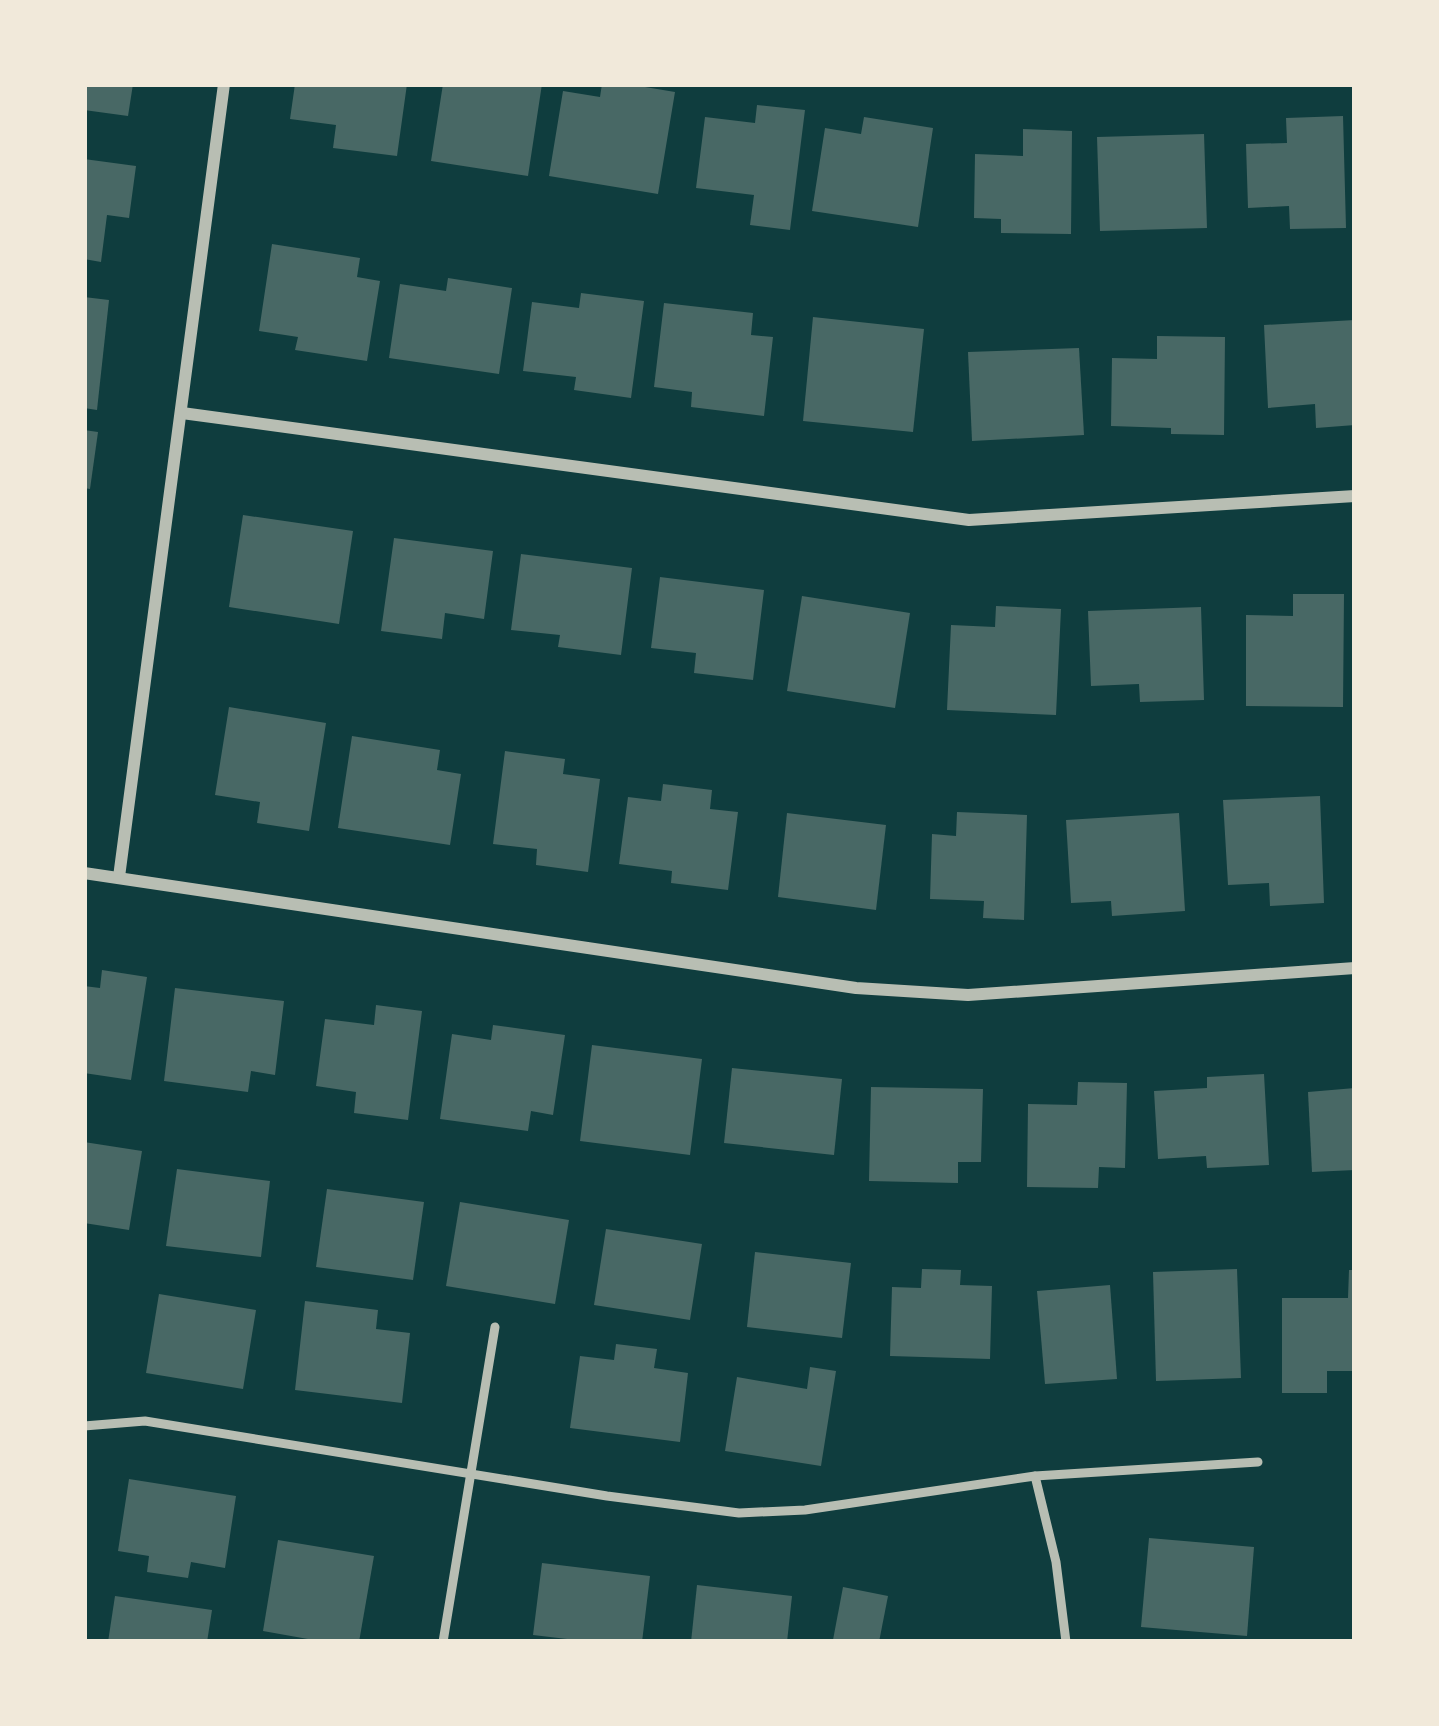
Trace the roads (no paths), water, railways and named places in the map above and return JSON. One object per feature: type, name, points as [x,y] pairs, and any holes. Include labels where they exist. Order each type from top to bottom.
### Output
[{"type":"street","points":[[119,877],[224,84]]},
{"type":"street","points":[[182,413],[969,520],[1355,496]]},
{"type":"street","points":[[84,873],[856,988],[968,995],[1355,968]]},
{"type":"lane","points":[[443,1642],[495,1327]]},
{"type":"lane","points":[[84,1426],[145,1421],[739,1513],[805,1510],[1035,1476],[1258,1462]]},
{"type":"lane","points":[[1035,1476],[1056,1562],[1066,1642]]}]
